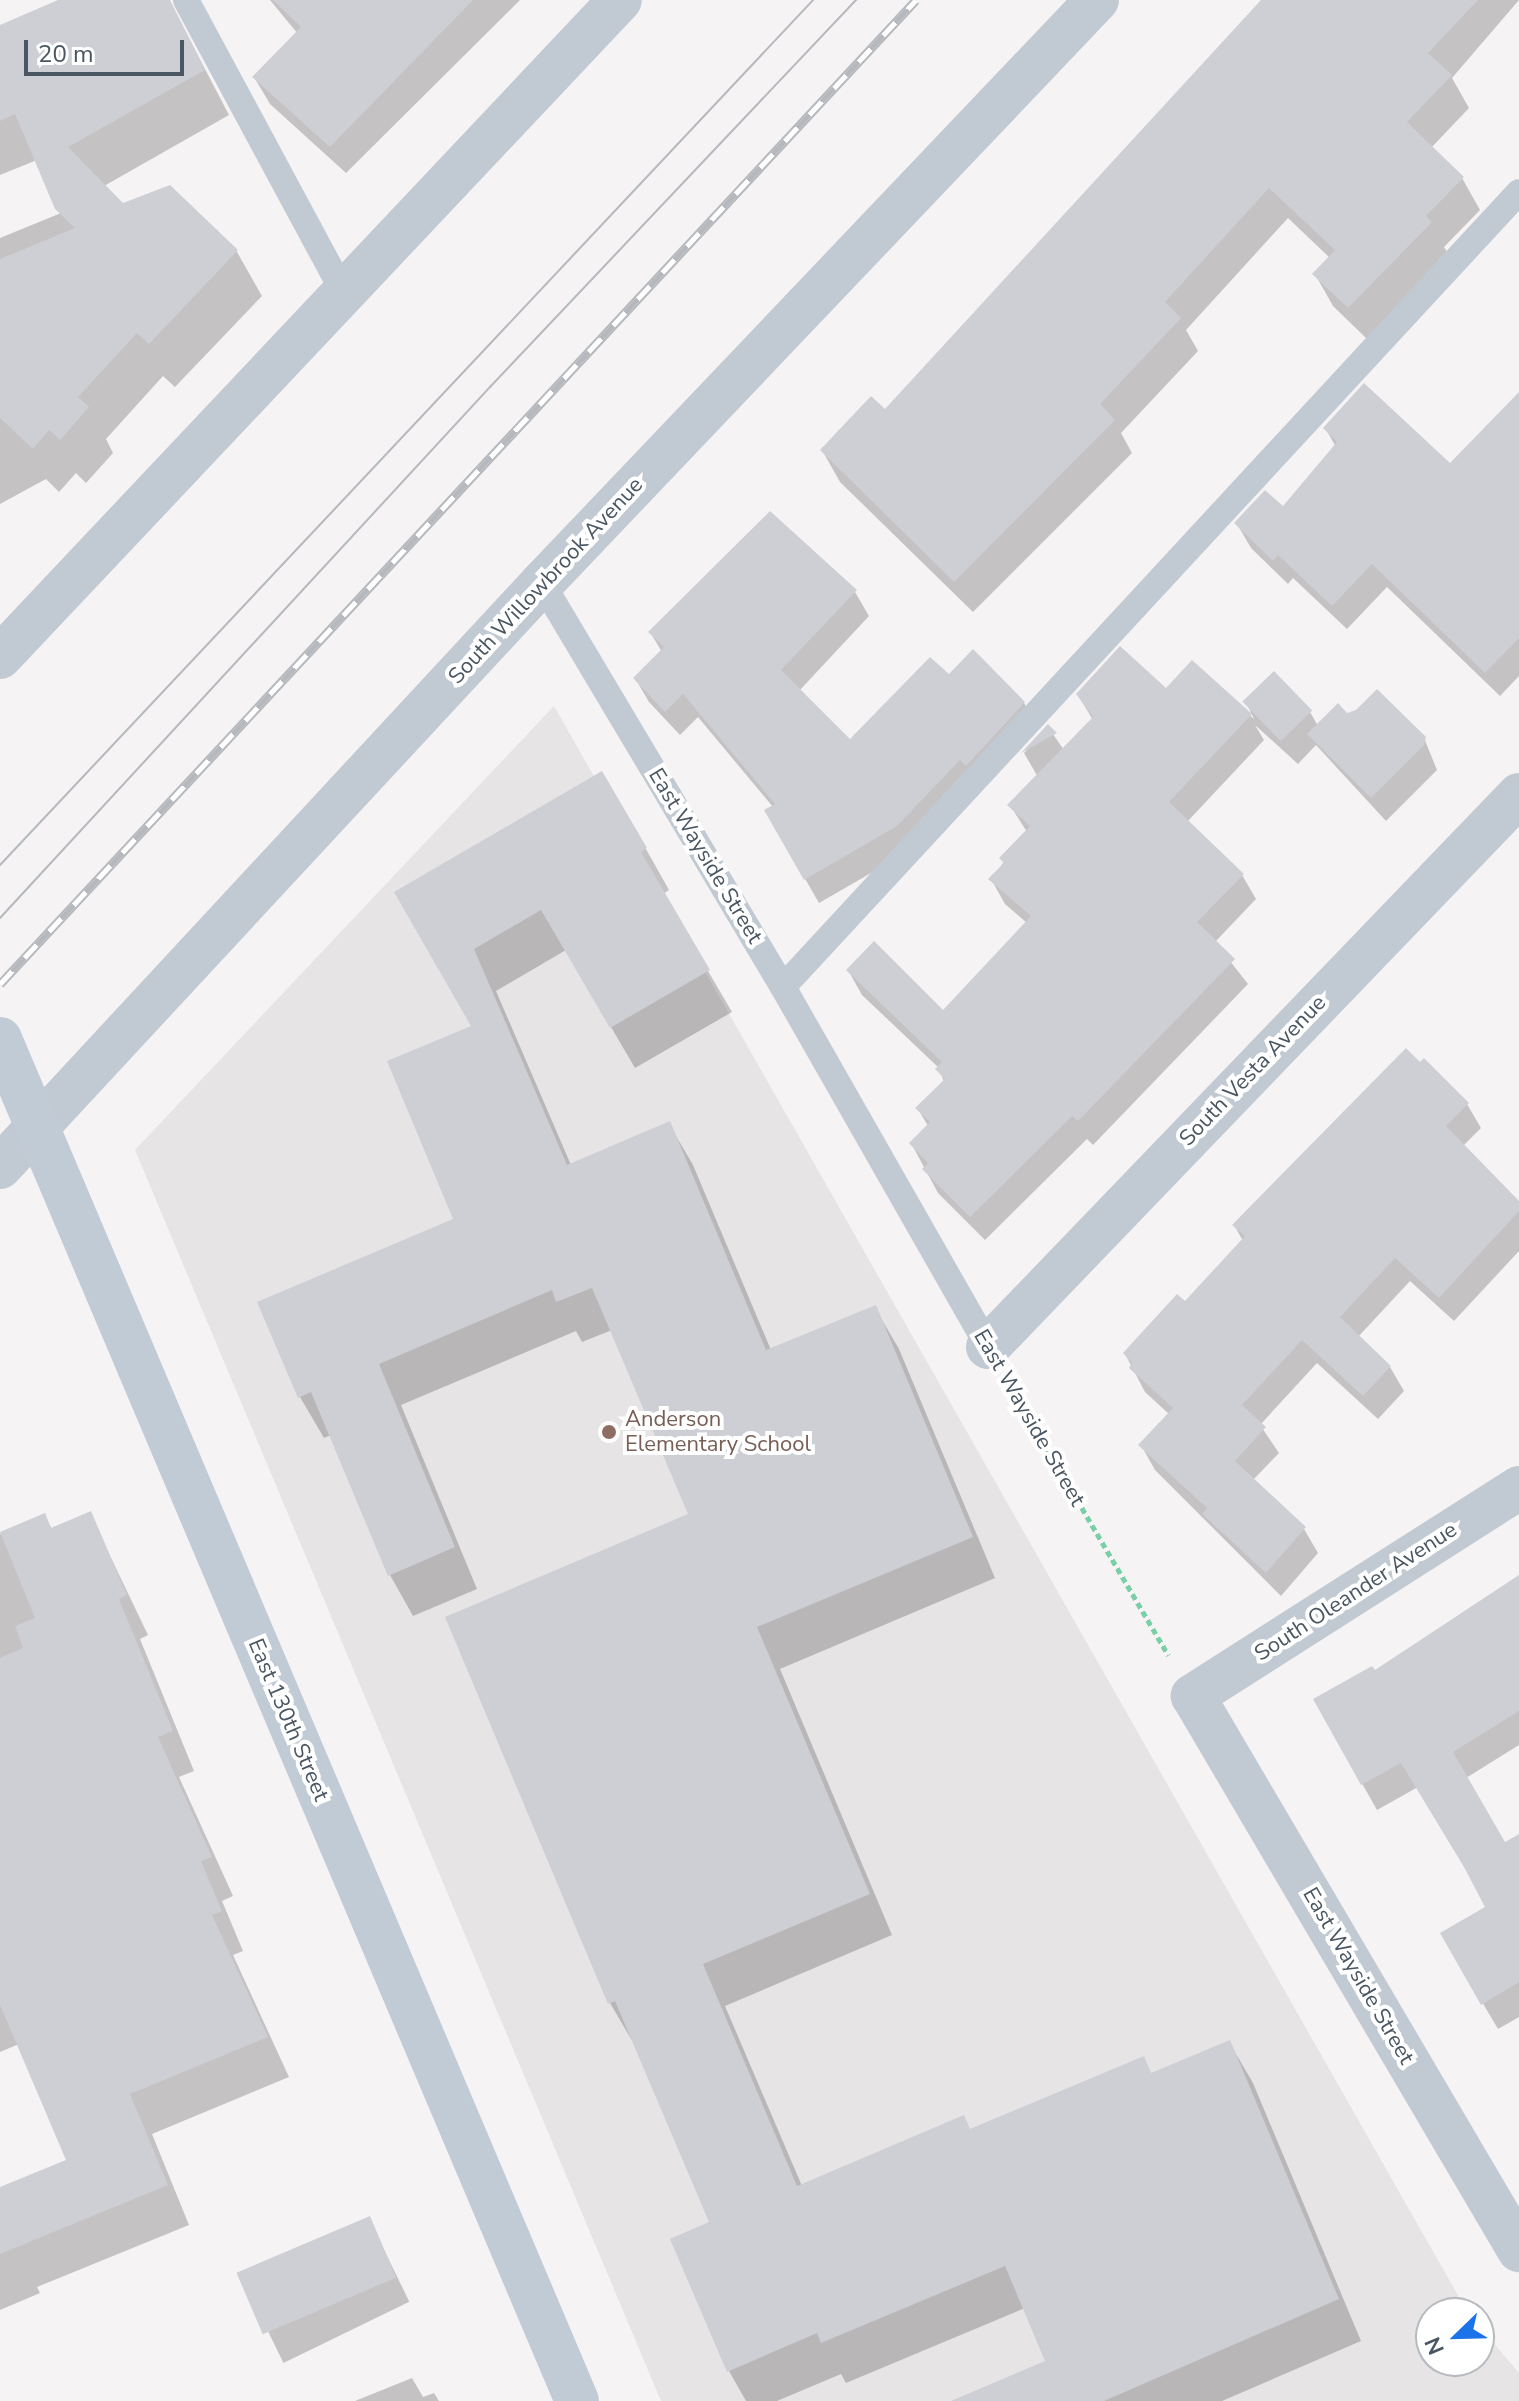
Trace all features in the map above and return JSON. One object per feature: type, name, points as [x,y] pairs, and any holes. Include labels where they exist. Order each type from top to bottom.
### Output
[{"type":"street","points":[[0,657],[342,290],[620,0]]},
{"type":"street","name":"South Willowbrook Avenue","points":[[0,1167],[542,583],[1097,0]]},
{"type":"street","name":"South Vesta Avenue","points":[[988,1347],[1519,795]]},
{"type":"street","name":"East 130th Street","points":[[0,1039],[577,2401]]},
{"type":"street","name":"South Oleander Avenue","points":[[1193,1696],[1519,1488]]},
{"type":"street","name":"East Wayside Street","points":[[1193,1696],[1519,2250]]},
{"type":"lane","points":[[186,0],[342,290]]},
{"type":"lane","points":[[783,987],[1519,192]]},
{"type":"lane","name":"East Wayside Street","points":[[542,583],[783,987],[988,1347]]},
{"type":"path","name":"East Wayside Street","points":[[988,1347],[1193,1696]]},
{"type":"shaded area","name":"Anderson Elementary School","points":[[554,706],[1459,2297],[1415,2297],[1415,2377],[1495,2377],[1495,2345],[1519,2373],[1519,2401],[661,2401],[135,1150]]},
{"type":"building","points":[[58,0],[170,0],[205,70],[68,147],[123,203],[170,185],[238,250],[149,344],[137,333],[78,397],[89,407],[60,440],[49,430],[33,449],[0,418],[0,259],[75,228],[55,209],[15,114],[0,121],[0,25]]},
{"type":"building","points":[[273,0],[473,0],[330,147],[252,77],[301,27]]},
{"type":"building","points":[[1261,0],[1478,0],[1428,53],[1452,75],[1407,122],[1464,177],[1426,216],[1432,222],[1348,308],[1312,274],[1335,250],[1269,188],[1165,302],[1181,318],[1100,404],[1115,420],[954,582],[820,450],[871,396],[885,409]]},
{"type":"building","points":[[1364,383],[1450,463],[1519,392],[1519,638],[1485,673],[1372,564],[1332,606],[1278,555],[1273,561],[1234,523],[1265,490],[1283,506],[1337,442],[1323,428]]},
{"type":"building","points":[[770,511],[857,590],[781,670],[850,739],[930,657],[949,674],[973,649],[1025,702],[966,766],[960,760],[897,826],[804,880],[764,810],[775,804],[683,694],[665,712],[633,678],[664,647],[648,632]]},
{"type":"building","points":[[1120,646],[1166,688],[1192,660],[1252,714],[1169,802],[1244,874],[1197,922],[1235,959],[1078,1121],[1072,1116],[970,1217],[922,1169],[928,1163],[909,1143],[930,1122],[915,1108],[945,1079],[935,1069],[942,1062],[846,970],[874,941],[943,1010],[1031,916],[988,879],[1004,863],[999,858],[1030,826],[1007,805],[1093,717],[1076,694]]},
{"type":"building","points":[[1274,671],[1312,711],[1281,741],[1242,702]]},
{"type":"building","points":[[1377,689],[1426,737],[1424,745],[1371,798],[1307,734],[1338,703],[1347,713],[1356,710]]},
{"type":"building","points":[[1048,724],[1057,733],[1021,753]]},
{"type":"building","points":[[602,771],[647,848],[641,852],[710,970],[610,1028],[541,910],[474,949],[567,1165],[670,1121],[766,1350],[876,1305],[973,1537],[757,1627],[870,1894],[703,1964],[797,2186],[964,2115],[970,2129],[1144,2056],[1151,2073],[1230,2040],[1339,2299],[1104,2401],[951,2401],[1045,2361],[1005,2266],[821,2343],[817,2333],[727,2372],[670,2239],[709,2222],[615,2001],[608,2004],[445,1617],[688,1514],[592,1288],[556,1302],[552,1290],[379,1364],[455,1547],[388,1576],[311,1392],[298,1398],[257,1302],[453,1219],[387,1061],[471,1026],[394,892]]},
{"type":"building","points":[[1406,1048],[1420,1062],[1424,1058],[1469,1103],[1446,1126],[1519,1201],[1519,1211],[1439,1298],[1395,1258],[1340,1317],[1391,1366],[1363,1396],[1302,1340],[1242,1405],[1266,1427],[1235,1461],[1306,1527],[1266,1573],[1202,1514],[1207,1508],[1138,1445],[1173,1408],[1129,1368],[1132,1363],[1123,1353],[1177,1294],[1185,1301],[1245,1236],[1232,1225]]},
{"type":"building","points":[[91,1511],[127,1595],[119,1599],[173,1731],[158,1737],[212,1857],[201,1861],[222,1911],[212,1915],[268,2037],[130,2094],[168,2185],[0,2254],[0,2187],[66,2160],[0,2005],[0,1658],[23,1648],[15,1626],[35,1618],[0,1532],[45,1513],[51,1528]]},
{"type":"building","points":[[1519,1575],[1519,1711],[1453,1752],[1505,1842],[1519,1834],[1519,1982],[1481,2005],[1440,1933],[1485,1907],[1464,1867],[1401,1763],[1361,1785],[1313,1699],[1372,1666],[1375,1670]]},
{"type":"building","points":[[370,2216],[396,2278],[263,2334],[237,2273]]},
{"type":"tram line","points":[[0,865],[813,0]]},
{"type":"tram line","points":[[0,918],[490,387],[856,0]]},
{"type":"railway","points":[[0,984],[916,0]]},
{"type":"place","name":"Anderson Elementary School","points":[[609,1432]]}]
